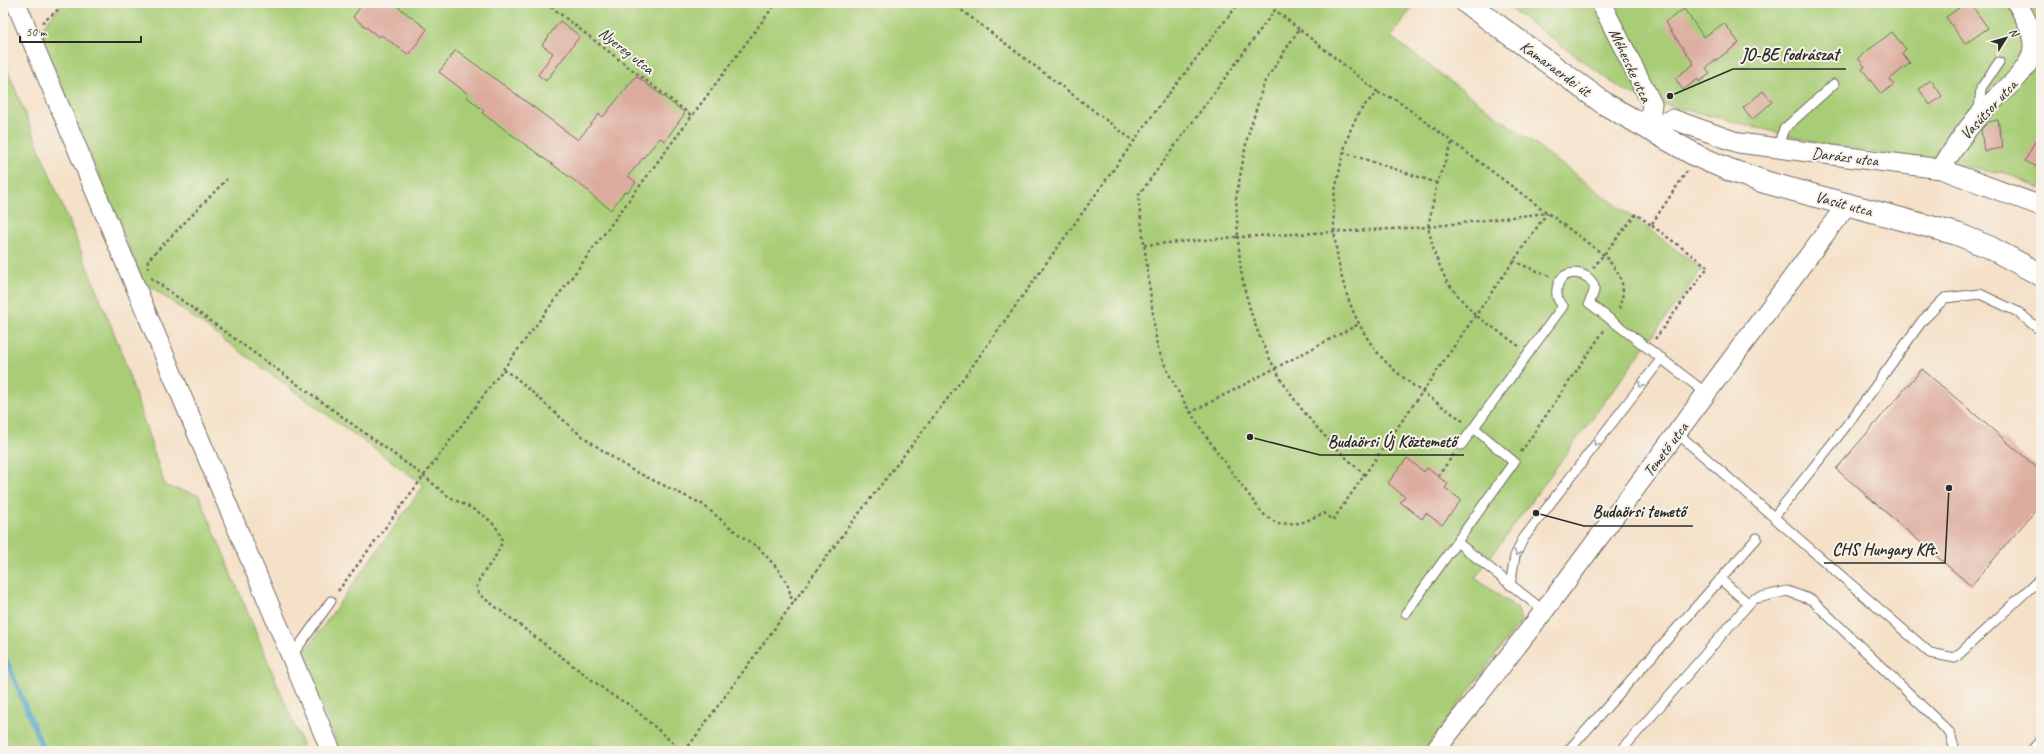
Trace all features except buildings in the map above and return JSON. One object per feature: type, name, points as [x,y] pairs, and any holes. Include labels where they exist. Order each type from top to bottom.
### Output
[{"type":"street","points":[[16,3],[331,751]]},
{"type":"street","name":"Kamaraerdei út","points":[[1467,3],[1605,104],[1648,130]]},
{"type":"street","name":"Méhecske utca","points":[[1601,3],[1652,104],[1648,130]]},
{"type":"street","name":"Vasútsor utca","points":[[1941,169],[1958,141],[1979,114],[2018,77],[2030,59],[2033,46],[2030,29],[2017,3]]},
{"type":"street","name":"Darázs utca","points":[[1648,130],[1672,119],[1739,143],[1941,169],[2041,206]]},
{"type":"street","name":"Vasút utca","points":[[1648,130],[1697,156],[1732,172],[1957,234],[1990,247],[2041,275]]},
{"type":"street","name":"Temető utca","points":[[1436,751],[1544,611],[1848,203]]},
{"type":"lane","points":[[1979,114],[1981,88],[1999,62]]},
{"type":"lane","points":[[1777,148],[1784,129],[1834,84]]},
{"type":"lane","points":[[1461,445],[1530,354],[1563,306],[1557,296],[1560,280],[1571,273],[1581,274],[1592,283],[1594,290],[1589,303],[1706,393]]},
{"type":"lane","points":[[1774,517],[1854,416],[1922,321],[1945,298],[1980,294],[2018,312],[2041,331]]},
{"type":"lane","points":[[1510,585],[1515,556],[1523,539],[1662,358]]},
{"type":"lane","points":[[1406,613],[1458,543],[1514,462],[1474,428]]},
{"type":"lane","points":[[1677,433],[1930,653],[1954,658],[2041,578]]},
{"type":"lane","points":[[1568,751],[1757,538]]},
{"type":"lane","points":[[1458,543],[1544,611]]},
{"type":"lane","points":[[1720,579],[1749,604]]},
{"type":"lane","points":[[1621,751],[1753,599],[1787,591],[1812,600],[1950,733],[1955,751]]},
{"type":"lane","points":[[291,657],[331,601]]},
{"type":"lane","points":[[2031,751],[2041,740]]},
{"type":"path","points":[[29,33],[66,3]]},
{"type":"path","name":"Nyereg utca","points":[[546,3],[692,116]]},
{"type":"path","points":[[331,601],[776,3]]},
{"type":"path","points":[[952,3],[1135,142]]},
{"type":"path","points":[[685,751],[852,522],[972,366],[1135,142],[1157,109],[1239,3]]},
{"type":"path","points":[[1514,462],[1611,319],[1623,298],[1622,285],[1617,270],[1604,255],[1547,212],[1452,143],[1396,99],[1379,93],[1275,10],[1138,196],[1157,346],[1165,369],[1190,413],[1262,513],[1278,524],[1301,524],[1324,513],[1333,520],[1423,392],[1474,314],[1547,212]]},
{"type":"path","points":[[1299,29],[1288,43],[1264,84],[1247,139],[1236,198],[1238,238],[1246,296],[1273,368],[1292,398],[1315,427],[1365,475]]},
{"type":"path","points":[[1379,93],[1371,98],[1365,105],[1355,123],[1344,152],[1334,197],[1334,232],[1343,279],[1359,324],[1387,364],[1423,392],[1474,428]]},
{"type":"path","points":[[1452,143],[1437,182],[1428,227],[1436,255],[1447,282],[1474,314],[1530,354]]},
{"type":"path","points":[[1344,152],[1437,182]]},
{"type":"path","points":[[1651,225],[1697,156]]},
{"type":"path","points":[[227,179],[148,260],[147,275],[424,476],[446,495],[490,520],[498,527],[502,541],[494,561],[478,582],[476,589],[480,595],[613,696],[630,705],[682,751]]},
{"type":"path","points":[[1144,244],[1428,227],[1547,212]]},
{"type":"path","points":[[1586,277],[1636,214],[1708,267],[1648,347]]},
{"type":"path","points":[[1513,261],[1560,280]]},
{"type":"path","points":[[1190,413],[1359,324]]},
{"type":"path","points":[[503,370],[514,376],[578,433],[603,451],[632,470],[702,504],[741,536],[759,548],[779,570],[788,586],[793,604]]},
{"type":"path","points":[[1438,476],[1461,445]]},
{"type":"green space","points":[[62,3],[1415,3],[1391,37],[1702,269],[1475,578],[1518,609],[1521,621],[1424,751],[340,751],[301,657],[424,485],[143,281],[39,32]]},
{"type":"green space","points":[[1503,3],[2041,3],[2041,188],[2005,173],[1822,144],[1643,99],[1623,90]]},
{"type":"green space","points":[[3,59],[120,348],[165,486],[199,495],[305,751],[3,751]]},
{"type":"waterway","points":[[3,652],[44,751]]},
{"type":"place","name":"JO-BE fodrászat","points":[[1670,96]]},
{"type":"place","name":"Budaörsi Új Köztemető","points":[[1250,437]]},
{"type":"place","name":"CHS Hungary Kft.","points":[[1949,488]]},
{"type":"place","name":"Budaörsi temető","points":[[1536,513]]}]
